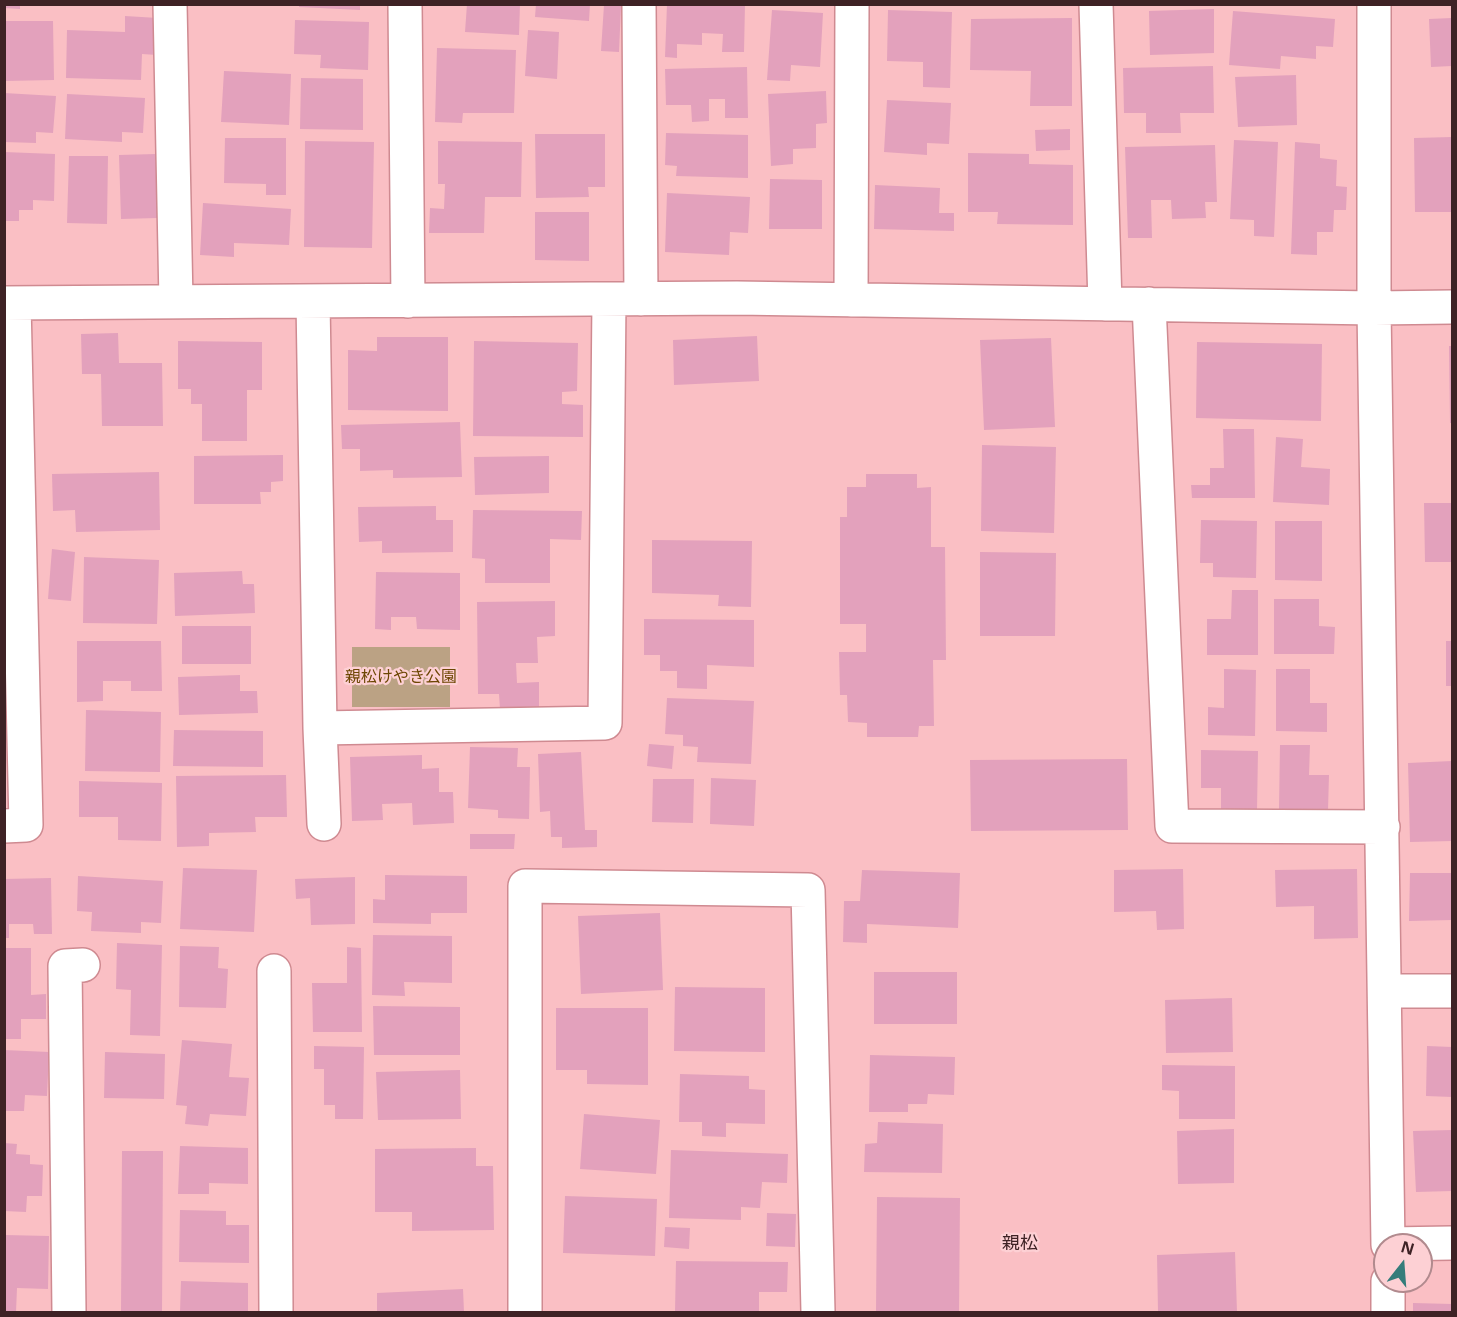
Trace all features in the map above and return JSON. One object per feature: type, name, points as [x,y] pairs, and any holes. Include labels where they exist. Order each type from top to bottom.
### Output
[{"type":"street","points":[[170,4],[176,302]]},
{"type":"street","points":[[405,4],[408,301]]},
{"type":"street","points":[[639,4],[641,299]]},
{"type":"street","points":[[850,300],[852,4]]},
{"type":"street","points":[[1096,4],[1104,304]]},
{"type":"street","points":[[1374,4],[1374,308],[1388,1233]]},
{"type":"street","points":[[320,728],[605,723],[609,299]]},
{"type":"street","points":[[4,826],[26,825],[9,303],[641,299],[1452,307]]},
{"type":"street","points":[[313,302],[320,728],[324,824]]},
{"type":"street","points":[[1149,304],[1172,826],[1383,826]]},
{"type":"street","points":[[525,1312],[525,886],[808,890],[818,1312]]},
{"type":"street","points":[[69,1312],[65,966],[83,965]]},
{"type":"street","points":[[274,971],[276,1312]]},
{"type":"street","points":[[1385,991],[1452,991]]},
{"type":"street","points":[[1433,1244],[1452,1243]]},
{"type":"street","points":[[1388,1293],[1388,1312]]},
{"type":"green space","name":"親松けやき公園","points":[[352,647],[450,647],[450,707],[352,707]]},
{"type":"building","points":[[4,4],[20,4],[20,9],[4,8]]},
{"type":"building","points":[[299,4],[360,4],[360,10],[299,7]]},
{"type":"building","points":[[467,4],[520,4],[519,35],[465,32]]},
{"type":"building","points":[[536,4],[590,4],[589,21],[535,17]]},
{"type":"building","points":[[667,4],[745,4],[744,52],[722,52],[723,34],[702,33],[702,45],[677,44],[677,58],[665,57]]},
{"type":"building","points":[[604,5],[621,6],[619,52],[601,51]]},
{"type":"building","points":[[1214,9],[1214,53],[1150,55],[1149,11]]},
{"type":"building","points":[[772,10],[823,13],[820,67],[791,65],[790,81],[767,80]]},
{"type":"building","points":[[888,10],[952,12],[950,88],[923,87],[923,62],[887,61]]},
{"type":"building","points":[[1233,11],[1335,19],[1333,47],[1316,46],[1316,59],[1281,56],[1280,69],[1229,65]]},
{"type":"building","points":[[125,16],[158,18],[157,55],[142,54],[141,80],[66,78],[67,30],[125,32]]},
{"type":"building","points":[[1072,18],[1072,106],[1030,106],[1031,71],[970,70],[971,19]]},
{"type":"building","points":[[1452,18],[1452,66],[1431,67],[1429,19]]},
{"type":"building","points":[[295,20],[369,22],[368,70],[320,68],[321,55],[294,54]]},
{"type":"building","points":[[4,21],[53,21],[54,80],[4,81]]},
{"type":"building","points":[[528,30],[559,32],[557,79],[525,76]]},
{"type":"building","points":[[437,48],[516,50],[514,113],[463,113],[462,123],[435,122]]},
{"type":"building","points":[[1213,66],[1214,113],[1180,113],[1181,133],[1146,133],[1146,113],[1124,113],[1123,68]]},
{"type":"building","points":[[747,67],[748,118],[725,118],[725,99],[709,99],[709,121],[692,122],[691,105],[666,105],[665,69]]},
{"type":"building","points":[[224,71],[291,74],[289,125],[221,122]]},
{"type":"building","points":[[1296,75],[1297,125],[1238,127],[1235,77]]},
{"type":"building","points":[[301,78],[363,79],[363,130],[300,129]]},
{"type":"building","points":[[826,91],[827,123],[816,124],[816,148],[793,149],[793,164],[771,166],[768,94]]},
{"type":"building","points":[[4,93],[56,96],[53,133],[36,132],[36,143],[4,142]]},
{"type":"building","points":[[67,94],[145,98],[143,133],[122,132],[122,142],[65,139]]},
{"type":"building","points":[[887,100],[951,103],[949,144],[927,143],[927,155],[884,152]]},
{"type":"building","points":[[1070,129],[1070,150],[1036,151],[1035,130]]},
{"type":"building","points":[[666,133],[748,135],[748,178],[676,176],[677,166],[665,165]]},
{"type":"building","points":[[535,134],[605,134],[605,187],[588,187],[589,197],[536,198]]},
{"type":"building","points":[[1452,137],[1452,212],[1415,212],[1414,138]]},
{"type":"building","points":[[225,138],[286,138],[286,195],[266,195],[266,184],[224,183]]},
{"type":"building","points":[[1234,140],[1278,142],[1274,237],[1254,236],[1254,220],[1230,219]]},
{"type":"building","points":[[305,141],[374,142],[372,248],[304,247]]},
{"type":"building","points":[[438,141],[522,142],[521,197],[485,197],[484,233],[429,233],[430,208],[444,209],[445,184],[438,184]]},
{"type":"building","points":[[1295,142],[1320,144],[1320,158],[1337,160],[1336,186],[1347,187],[1346,210],[1334,210],[1333,232],[1317,232],[1317,255],[1291,254]]},
{"type":"building","points":[[1215,145],[1217,202],[1205,202],[1206,218],[1172,219],[1171,200],[1151,200],[1152,238],[1128,238],[1125,147]]},
{"type":"building","points":[[4,152],[55,154],[54,201],[33,200],[33,210],[19,210],[19,221],[4,221]]},
{"type":"building","points":[[968,153],[1029,154],[1029,164],[1073,165],[1073,225],[997,224],[998,212],[968,212]]},
{"type":"building","points":[[156,154],[157,218],[121,219],[119,155]]},
{"type":"building","points":[[69,156],[108,156],[107,224],[67,223]]},
{"type":"building","points":[[770,179],[822,180],[822,229],[769,229]]},
{"type":"building","points":[[875,185],[940,188],[939,213],[954,213],[954,231],[874,229]]},
{"type":"building","points":[[667,193],[750,197],[748,233],[730,232],[729,255],[665,252]]},
{"type":"building","points":[[203,203],[291,209],[289,245],[234,243],[234,257],[200,255]]},
{"type":"building","points":[[535,212],[589,212],[589,261],[535,260]]},
{"type":"building","points":[[118,333],[119,363],[162,363],[163,426],[102,426],[101,374],[82,374],[81,334]]},
{"type":"building","points":[[757,336],[759,381],[674,385],[673,340]]},
{"type":"building","points":[[377,337],[448,337],[448,411],[348,410],[348,350],[377,351]]},
{"type":"building","points":[[1051,338],[1055,427],[984,430],[980,340]]},
{"type":"building","points":[[178,341],[262,342],[262,390],[247,390],[247,441],[202,441],[202,404],[191,404],[191,389],[178,389]]},
{"type":"building","points":[[474,341],[578,343],[577,391],[562,392],[562,404],[583,405],[583,437],[473,436]]},
{"type":"building","points":[[1197,342],[1322,344],[1321,421],[1196,418]]},
{"type":"building","points":[[1449,346],[1452,346],[1452,423],[1450,423]]},
{"type":"building","points":[[460,422],[462,477],[393,478],[393,470],[360,471],[360,449],[342,449],[341,425]]},
{"type":"building","points":[[1223,429],[1254,429],[1255,498],[1192,498],[1191,485],[1210,485],[1210,468],[1224,468]]},
{"type":"building","points":[[1276,437],[1303,439],[1301,467],[1330,469],[1329,505],[1273,502]]},
{"type":"building","points":[[982,445],[1056,447],[1054,533],[981,531]]},
{"type":"building","points":[[283,455],[283,481],[271,482],[271,492],[260,492],[261,504],[194,504],[194,456]]},
{"type":"building","points":[[549,456],[549,493],[475,495],[474,457]]},
{"type":"building","points":[[159,472],[160,530],[76,532],[75,510],[53,511],[52,474]]},
{"type":"building","points":[[866,474],[917,474],[917,488],[931,487],[931,547],[945,547],[946,660],[933,660],[934,726],[919,726],[918,737],[867,737],[867,723],[848,722],[847,695],[840,695],[839,652],[866,652],[866,624],[840,624],[840,517],[847,517],[847,487],[866,487]]},
{"type":"building","points":[[1424,503],[1452,503],[1452,562],[1425,562]]},
{"type":"building","points":[[436,506],[436,520],[453,520],[453,552],[382,553],[382,541],[359,542],[358,507]]},
{"type":"building","points":[[473,510],[582,511],[581,540],[550,539],[550,583],[485,583],[485,559],[472,558]]},
{"type":"building","points":[[1201,520],[1257,521],[1256,578],[1213,577],[1213,563],[1200,563]]},
{"type":"building","points":[[1275,521],[1322,521],[1322,581],[1275,580]]},
{"type":"building","points":[[652,540],[752,541],[751,607],[718,606],[719,595],[652,593]]},
{"type":"building","points":[[52,549],[75,552],[71,601],[48,599]]},
{"type":"building","points":[[980,552],[1056,553],[1055,636],[980,636]]},
{"type":"building","points":[[84,557],[159,560],[157,624],[83,623]]},
{"type":"building","points":[[242,571],[243,584],[254,584],[255,613],[175,616],[174,573]]},
{"type":"building","points":[[376,572],[460,573],[460,630],[417,629],[416,617],[391,617],[391,630],[375,629]]},
{"type":"building","points":[[1232,590],[1258,590],[1258,655],[1207,655],[1207,619],[1231,619]]},
{"type":"building","points":[[1274,599],[1319,599],[1319,626],[1335,627],[1334,654],[1274,654]]},
{"type":"building","points":[[555,601],[555,636],[537,637],[538,663],[516,663],[517,683],[539,682],[539,708],[500,709],[499,694],[478,694],[477,602]]},
{"type":"building","points":[[644,619],[754,620],[754,667],[707,665],[707,689],[677,688],[677,671],[660,671],[660,655],[644,655]]},
{"type":"building","points":[[182,626],[251,626],[251,664],[182,664]]},
{"type":"building","points":[[77,641],[161,641],[162,691],[131,691],[131,681],[103,681],[103,701],[77,702]]},
{"type":"building","points":[[1446,641],[1452,641],[1452,686],[1446,686]]},
{"type":"building","points":[[1224,669],[1256,670],[1255,736],[1208,735],[1208,707],[1224,708]]},
{"type":"building","points":[[1276,669],[1310,669],[1310,703],[1327,703],[1327,732],[1276,731]]},
{"type":"building","points":[[240,675],[240,691],[257,691],[258,713],[179,715],[178,677]]},
{"type":"building","points":[[667,698],[754,701],[751,764],[697,762],[698,747],[683,746],[683,735],[665,734]]},
{"type":"building","points":[[86,710],[161,712],[160,772],[85,771]]},
{"type":"building","points":[[174,730],[263,731],[263,767],[173,766]]},
{"type":"building","points":[[649,744],[674,746],[672,769],[647,766]]},
{"type":"building","points":[[1280,745],[1310,745],[1309,775],[1329,775],[1328,810],[1279,809]]},
{"type":"building","points":[[470,747],[518,748],[517,767],[530,767],[529,819],[498,818],[498,810],[468,808]]},
{"type":"building","points":[[1201,750],[1258,751],[1257,810],[1221,810],[1221,788],[1201,788]]},
{"type":"building","points":[[581,752],[585,830],[597,830],[597,847],[562,848],[562,837],[551,837],[550,811],[540,812],[538,754]]},
{"type":"building","points":[[422,755],[422,769],[439,768],[439,792],[453,792],[454,823],[413,825],[412,803],[382,804],[383,820],[352,821],[350,757]]},
{"type":"building","points":[[1127,759],[1128,830],[971,831],[970,760]]},
{"type":"building","points":[[1452,761],[1452,841],[1410,842],[1408,763]]},
{"type":"building","points":[[286,775],[287,817],[255,817],[256,832],[209,833],[209,846],[177,847],[176,776]]},
{"type":"building","points":[[711,778],[756,780],[754,826],[710,824]]},
{"type":"building","points":[[653,779],[694,779],[693,823],[652,822]]},
{"type":"building","points":[[79,781],[162,783],[161,841],[118,840],[118,817],[79,817]]},
{"type":"building","points":[[470,834],[515,834],[514,849],[470,849]]},
{"type":"building","points":[[183,868],[257,870],[254,932],[180,929]]},
{"type":"building","points":[[1183,869],[1184,929],[1157,930],[1156,911],[1114,912],[1114,870]]},
{"type":"building","points":[[1357,869],[1358,938],[1314,939],[1314,906],[1276,907],[1275,870]]},
{"type":"building","points":[[862,870],[960,873],[958,928],[867,924],[867,943],[843,942],[844,901],[860,901]]},
{"type":"building","points":[[1410,873],[1452,873],[1452,920],[1409,921]]},
{"type":"building","points":[[385,875],[467,876],[467,913],[431,913],[431,924],[373,923],[373,899],[385,900]]},
{"type":"building","points":[[78,876],[163,881],[161,923],[141,922],[141,933],[91,931],[92,912],[77,911]]},
{"type":"building","points":[[355,877],[355,924],[311,925],[310,898],[296,899],[295,879]]},
{"type":"building","points":[[51,878],[52,934],[34,934],[33,924],[9,924],[9,938],[4,938],[4,879]]},
{"type":"building","points":[[660,913],[663,990],[581,994],[578,916]]},
{"type":"building","points":[[373,935],[452,936],[452,983],[404,982],[405,996],[372,995]]},
{"type":"building","points":[[117,943],[162,945],[160,1036],[130,1035],[131,990],[116,989]]},
{"type":"building","points":[[180,946],[219,947],[218,968],[228,969],[226,1008],[179,1007]]},
{"type":"building","points":[[347,947],[361,948],[362,1032],[313,1032],[312,983],[347,983]]},
{"type":"building","points":[[4,948],[31,948],[31,995],[46,994],[46,1019],[21,1019],[21,1039],[4,1039]]},
{"type":"building","points":[[874,972],[957,972],[957,1024],[874,1024]]},
{"type":"building","points":[[675,987],[765,988],[765,1052],[674,1051]]},
{"type":"building","points":[[1232,998],[1233,1052],[1166,1053],[1165,1000]]},
{"type":"building","points":[[373,1006],[460,1007],[460,1055],[374,1055]]},
{"type":"building","points":[[556,1008],[648,1008],[648,1085],[587,1084],[587,1070],[556,1070]]},
{"type":"building","points":[[182,1040],[232,1044],[229,1077],[249,1078],[246,1116],[210,1114],[208,1126],[185,1124],[187,1106],[176,1105]]},
{"type":"building","points":[[314,1046],[364,1047],[363,1119],[335,1119],[335,1105],[324,1105],[324,1069],[314,1069]]},
{"type":"building","points":[[1427,1046],[1452,1047],[1452,1097],[1426,1096]]},
{"type":"building","points":[[4,1050],[49,1052],[47,1096],[25,1095],[24,1111],[4,1111]]},
{"type":"building","points":[[105,1052],[165,1054],[164,1099],[104,1098]]},
{"type":"building","points":[[870,1055],[955,1057],[954,1095],[928,1094],[927,1104],[908,1104],[908,1112],[869,1112]]},
{"type":"building","points":[[1162,1065],[1235,1066],[1235,1119],[1179,1119],[1179,1091],[1162,1090]]},
{"type":"building","points":[[460,1070],[461,1119],[378,1120],[376,1072]]},
{"type":"building","points":[[680,1074],[749,1076],[749,1089],[765,1090],[765,1124],[726,1123],[726,1137],[702,1136],[702,1122],[679,1122]]},
{"type":"building","points":[[584,1114],[660,1120],[656,1174],[580,1169]]},
{"type":"building","points":[[878,1122],[943,1124],[942,1173],[864,1172],[865,1144],[877,1143]]},
{"type":"building","points":[[1234,1129],[1234,1183],[1178,1184],[1177,1131]]},
{"type":"building","points":[[1452,1130],[1452,1191],[1416,1192],[1413,1131]]},
{"type":"building","points":[[4,1143],[17,1144],[16,1154],[30,1155],[30,1164],[43,1165],[42,1196],[27,1196],[26,1212],[4,1211]]},
{"type":"building","points":[[180,1146],[248,1148],[248,1184],[209,1183],[209,1194],[178,1194]]},
{"type":"building","points":[[476,1148],[476,1166],[493,1166],[494,1230],[412,1231],[412,1212],[375,1212],[375,1149]]},
{"type":"building","points":[[671,1150],[788,1154],[787,1183],[762,1182],[760,1208],[741,1207],[741,1220],[669,1218]]},
{"type":"building","points":[[122,1151],[163,1151],[162,1312],[121,1312]]},
{"type":"building","points":[[565,1196],[657,1199],[655,1256],[563,1253]]},
{"type":"building","points":[[877,1197],[960,1198],[959,1312],[876,1312]]},
{"type":"building","points":[[180,1210],[226,1211],[226,1225],[249,1225],[249,1263],[179,1262]]},
{"type":"building","points":[[767,1213],[796,1214],[795,1247],[766,1246]]},
{"type":"building","points":[[665,1227],[690,1228],[689,1249],[664,1247]]},
{"type":"building","points":[[5,1235],[49,1236],[48,1289],[17,1288],[16,1312],[5,1312]]},
{"type":"building","points":[[1235,1252],[1237,1312],[1158,1312],[1157,1255]]},
{"type":"building","points":[[676,1261],[788,1262],[787,1292],[759,1292],[759,1312],[675,1312]]},
{"type":"building","points":[[181,1281],[248,1283],[248,1312],[180,1312]]},
{"type":"building","points":[[463,1289],[464,1312],[377,1312],[377,1293]]},
{"type":"building","points":[[1413,1303],[1452,1304],[1452,1312],[1413,1312]]},
{"type":"district","name":"親松","points":[[1020,1244]]}]
